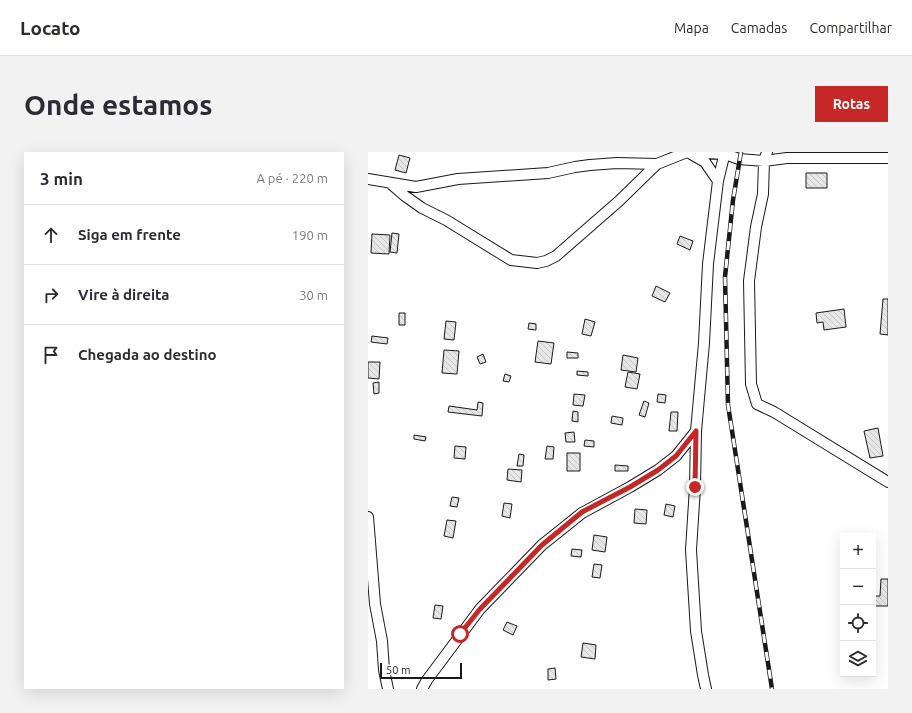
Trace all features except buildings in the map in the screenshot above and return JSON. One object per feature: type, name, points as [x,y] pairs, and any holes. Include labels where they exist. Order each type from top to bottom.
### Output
[{"type":"street","points":[[687,152],[705,162],[718,181]]},
{"type":"street","points":[[391,183],[405,196],[422,208],[446,220],[511,260],[536,263],[546,261],[556,256],[619,201],[658,164],[687,152],[725,153],[739,159],[766,156],[787,158],[888,158]]},
{"type":"street","points":[[706,689],[696,631],[691,550],[695,487],[696,431],[704,343],[708,264],[718,181],[725,153]]},
{"type":"street","points":[[766,156],[749,281],[751,384],[758,404],[774,412],[888,482]]},
{"type":"street","points":[[368,179],[416,187],[458,180],[548,173],[590,165],[617,163],[658,164]]},
{"type":"street","points":[[422,689],[426,680],[480,609],[542,545],[582,512],[630,487],[658,470],[676,456],[696,431]]},
{"type":"street","points":[[368,517],[376,604],[382,641],[384,670],[388,689]]},
{"type":"railway","points":[[741,152],[733,200],[725,277],[728,405],[772,689]]},
{"type":"route","points":[[460,634],[480,609],[542,545],[582,512],[630,487],[658,470],[676,456],[696,431],[695,487]]}]
